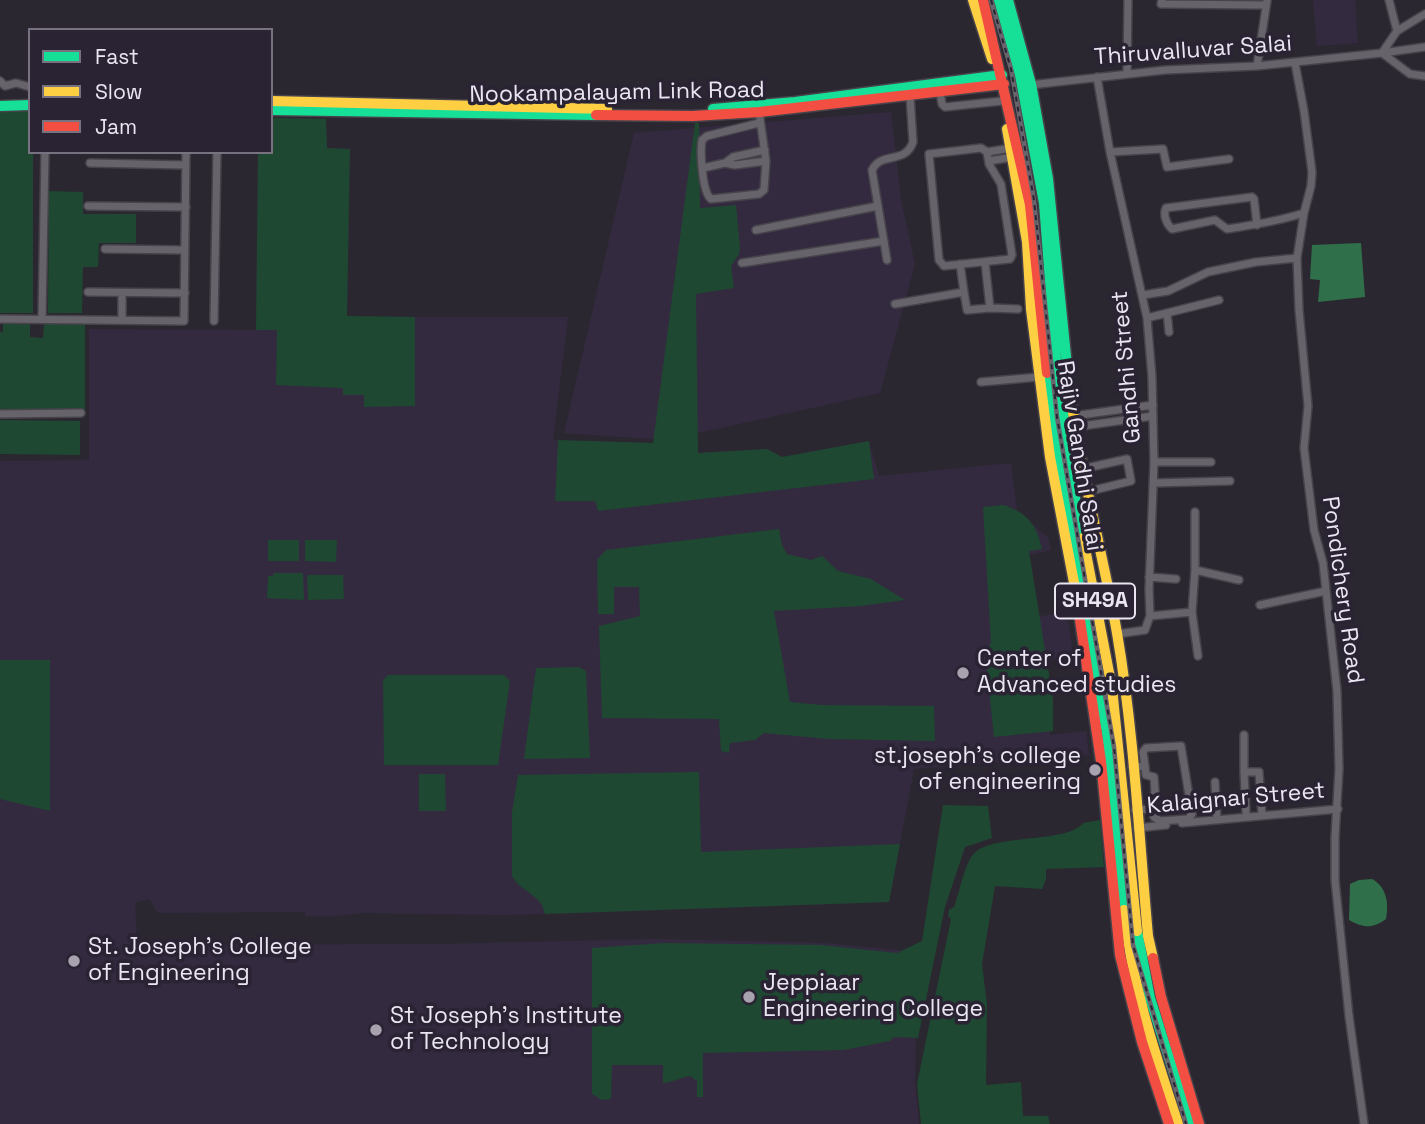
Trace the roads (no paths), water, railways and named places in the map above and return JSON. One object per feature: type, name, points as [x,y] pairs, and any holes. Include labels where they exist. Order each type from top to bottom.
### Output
[{"type":"street","points":[[972,0],[1001,80],[1002,101],[1027,242],[1031,309],[1050,457],[1072,569],[1101,761],[1120,955],[1142,1042],[1170,1124]]},
{"type":"street","name":"Rajiv Gandhi Salai","points":[[983,0],[1030,205],[1059,470],[1101,690],[1128,948],[1139,1001],[1178,1124]]},
{"type":"street","name":"Rajiv Gandhi Salai","points":[[999,0],[1027,85],[1044,203],[1056,359],[1070,469],[1112,688],[1139,946],[1150,998],[1190,1124]]},
{"type":"street","points":[[1009,0],[1048,179],[1062,329],[1074,421],[1086,492],[1117,634],[1148,936],[1161,998],[1199,1124]]},
{"type":"street","points":[[1127,74],[1128,0]]},
{"type":"street","points":[[1161,0],[1161,4],[1267,2],[1257,66]]},
{"type":"street","points":[[1389,0],[1397,31]]},
{"type":"street","points":[[1425,14],[1397,31],[1382,53],[1410,74],[1425,76]]},
{"type":"street","name":"Thiruvalluvar Salai","points":[[1027,85],[1165,70],[1295,64],[1425,47]]},
{"type":"street","name":"Pondichery Road","points":[[1295,64],[1312,172],[1297,258],[1308,406],[1304,448],[1314,530],[1323,563],[1337,691],[1339,769],[1335,880],[1349,1016],[1364,1124]]},
{"type":"street","name":"Gandhi Street","points":[[1097,77],[1110,152],[1147,318],[1154,462],[1150,616]]},
{"type":"street","name":"Nookampalayam Link Road","points":[[273,110],[760,118],[940,92],[1001,80]]},
{"type":"street","name":"Nookampalayam Link Road","points":[[273,101],[685,110],[795,102],[1001,80]]},
{"type":"street","points":[[0,81],[5,86],[16,83],[28,86]]},
{"type":"street","points":[[940,92],[945,107],[1002,101]]},
{"type":"street","points":[[887,260],[872,180],[874,165],[879,161],[908,153],[913,142],[910,96]]},
{"type":"street","points":[[0,99],[28,99]]},
{"type":"street","points":[[0,106],[28,106]]},
{"type":"street","points":[[760,118],[765,150],[766,187],[759,194],[711,199],[704,189],[701,143],[704,138],[760,118]]},
{"type":"street","points":[[1162,139],[1167,167],[1228,159]]},
{"type":"street","points":[[987,152],[1001,184],[1012,255],[1010,259],[944,266],[939,260],[929,154],[981,148],[987,152],[1012,153]]},
{"type":"street","points":[[1110,152],[1163,149]]},
{"type":"street","points":[[703,168],[725,163],[733,157],[765,150]]},
{"type":"street","points":[[989,161],[1012,153]]},
{"type":"street","points":[[42,319],[45,154]]},
{"type":"street","points":[[0,319],[184,320],[186,154]]},
{"type":"street","points":[[214,321],[217,154]]},
{"type":"street","points":[[725,163],[735,165],[766,161]]},
{"type":"street","points":[[90,163],[186,165]]},
{"type":"street","points":[[1257,225],[1252,197],[1166,208],[1164,212],[1168,226],[1172,229],[1215,220],[1227,229],[1257,225],[1279,221],[1304,213]]},
{"type":"street","points":[[1214,201],[1215,220]]},
{"type":"street","points":[[88,206],[186,207]]},
{"type":"street","points":[[756,230],[878,206]]},
{"type":"street","points":[[742,263],[884,241]]},
{"type":"street","points":[[105,249],[185,250]]},
{"type":"street","points":[[1143,295],[1168,291],[1208,272],[1256,262],[1297,258]]},
{"type":"street","points":[[985,262],[990,308]]},
{"type":"street","points":[[960,264],[967,310],[1018,309]]},
{"type":"street","points":[[88,292],[185,293]]},
{"type":"street","points":[[895,304],[964,292]]},
{"type":"street","points":[[122,293],[122,320]]},
{"type":"street","points":[[1147,318],[1219,300]]},
{"type":"street","points":[[1167,313],[1169,332]]},
{"type":"street","points":[[981,382],[1039,377]]},
{"type":"street","points":[[1074,421],[1153,405]]},
{"type":"street","points":[[0,414],[81,413]]},
{"type":"street","points":[[1074,421],[1153,416]]},
{"type":"street","points":[[1082,469],[1127,459],[1131,481],[1086,492]]},
{"type":"street","points":[[1154,462],[1211,462]]},
{"type":"street","points":[[1153,483],[1230,481]]},
{"type":"street","points":[[1195,512],[1192,612],[1198,656]]},
{"type":"street","points":[[1195,570],[1239,580]]},
{"type":"street","points":[[1149,577],[1175,579]]},
{"type":"street","points":[[1260,604],[1326,591]]},
{"type":"street","points":[[1117,634],[1145,630],[1150,616],[1192,612]]},
{"type":"street","points":[[1244,735],[1246,812]]},
{"type":"street","points":[[1177,745],[1182,748],[1191,817],[1160,821],[1154,817],[1151,810],[1155,792],[1154,777],[1146,775],[1145,766],[1143,752],[1146,748],[1177,745]]},
{"type":"street","points":[[1132,767],[1145,766]]},
{"type":"street","points":[[1244,772],[1259,772],[1262,816]]},
{"type":"street","points":[[1215,782],[1217,820]]},
{"type":"street","points":[[1113,802],[1125,801]]},
{"type":"street","name":"Kalaignar Street","points":[[1137,828],[1338,809]]},
{"type":"street","points":[[1135,810],[1151,810]]},
{"type":"railway","points":[[991,0],[1011,69],[1034,200],[1057,417],[1114,747],[1133,945],[1186,1124]]},
{"type":"place","name":"Center of Advanced studies","points":[[963,673]]},
{"type":"place","name":"st.joseph's college of engineering","points":[[1095,770]]},
{"type":"place","name":"St. Joseph's College of Engineering","points":[[74,961]]},
{"type":"place","name":"Jeppiaar Engineering College","points":[[749,997]]},
{"type":"place","name":"St Joseph's Institute of Technology","points":[[376,1030]]}]
